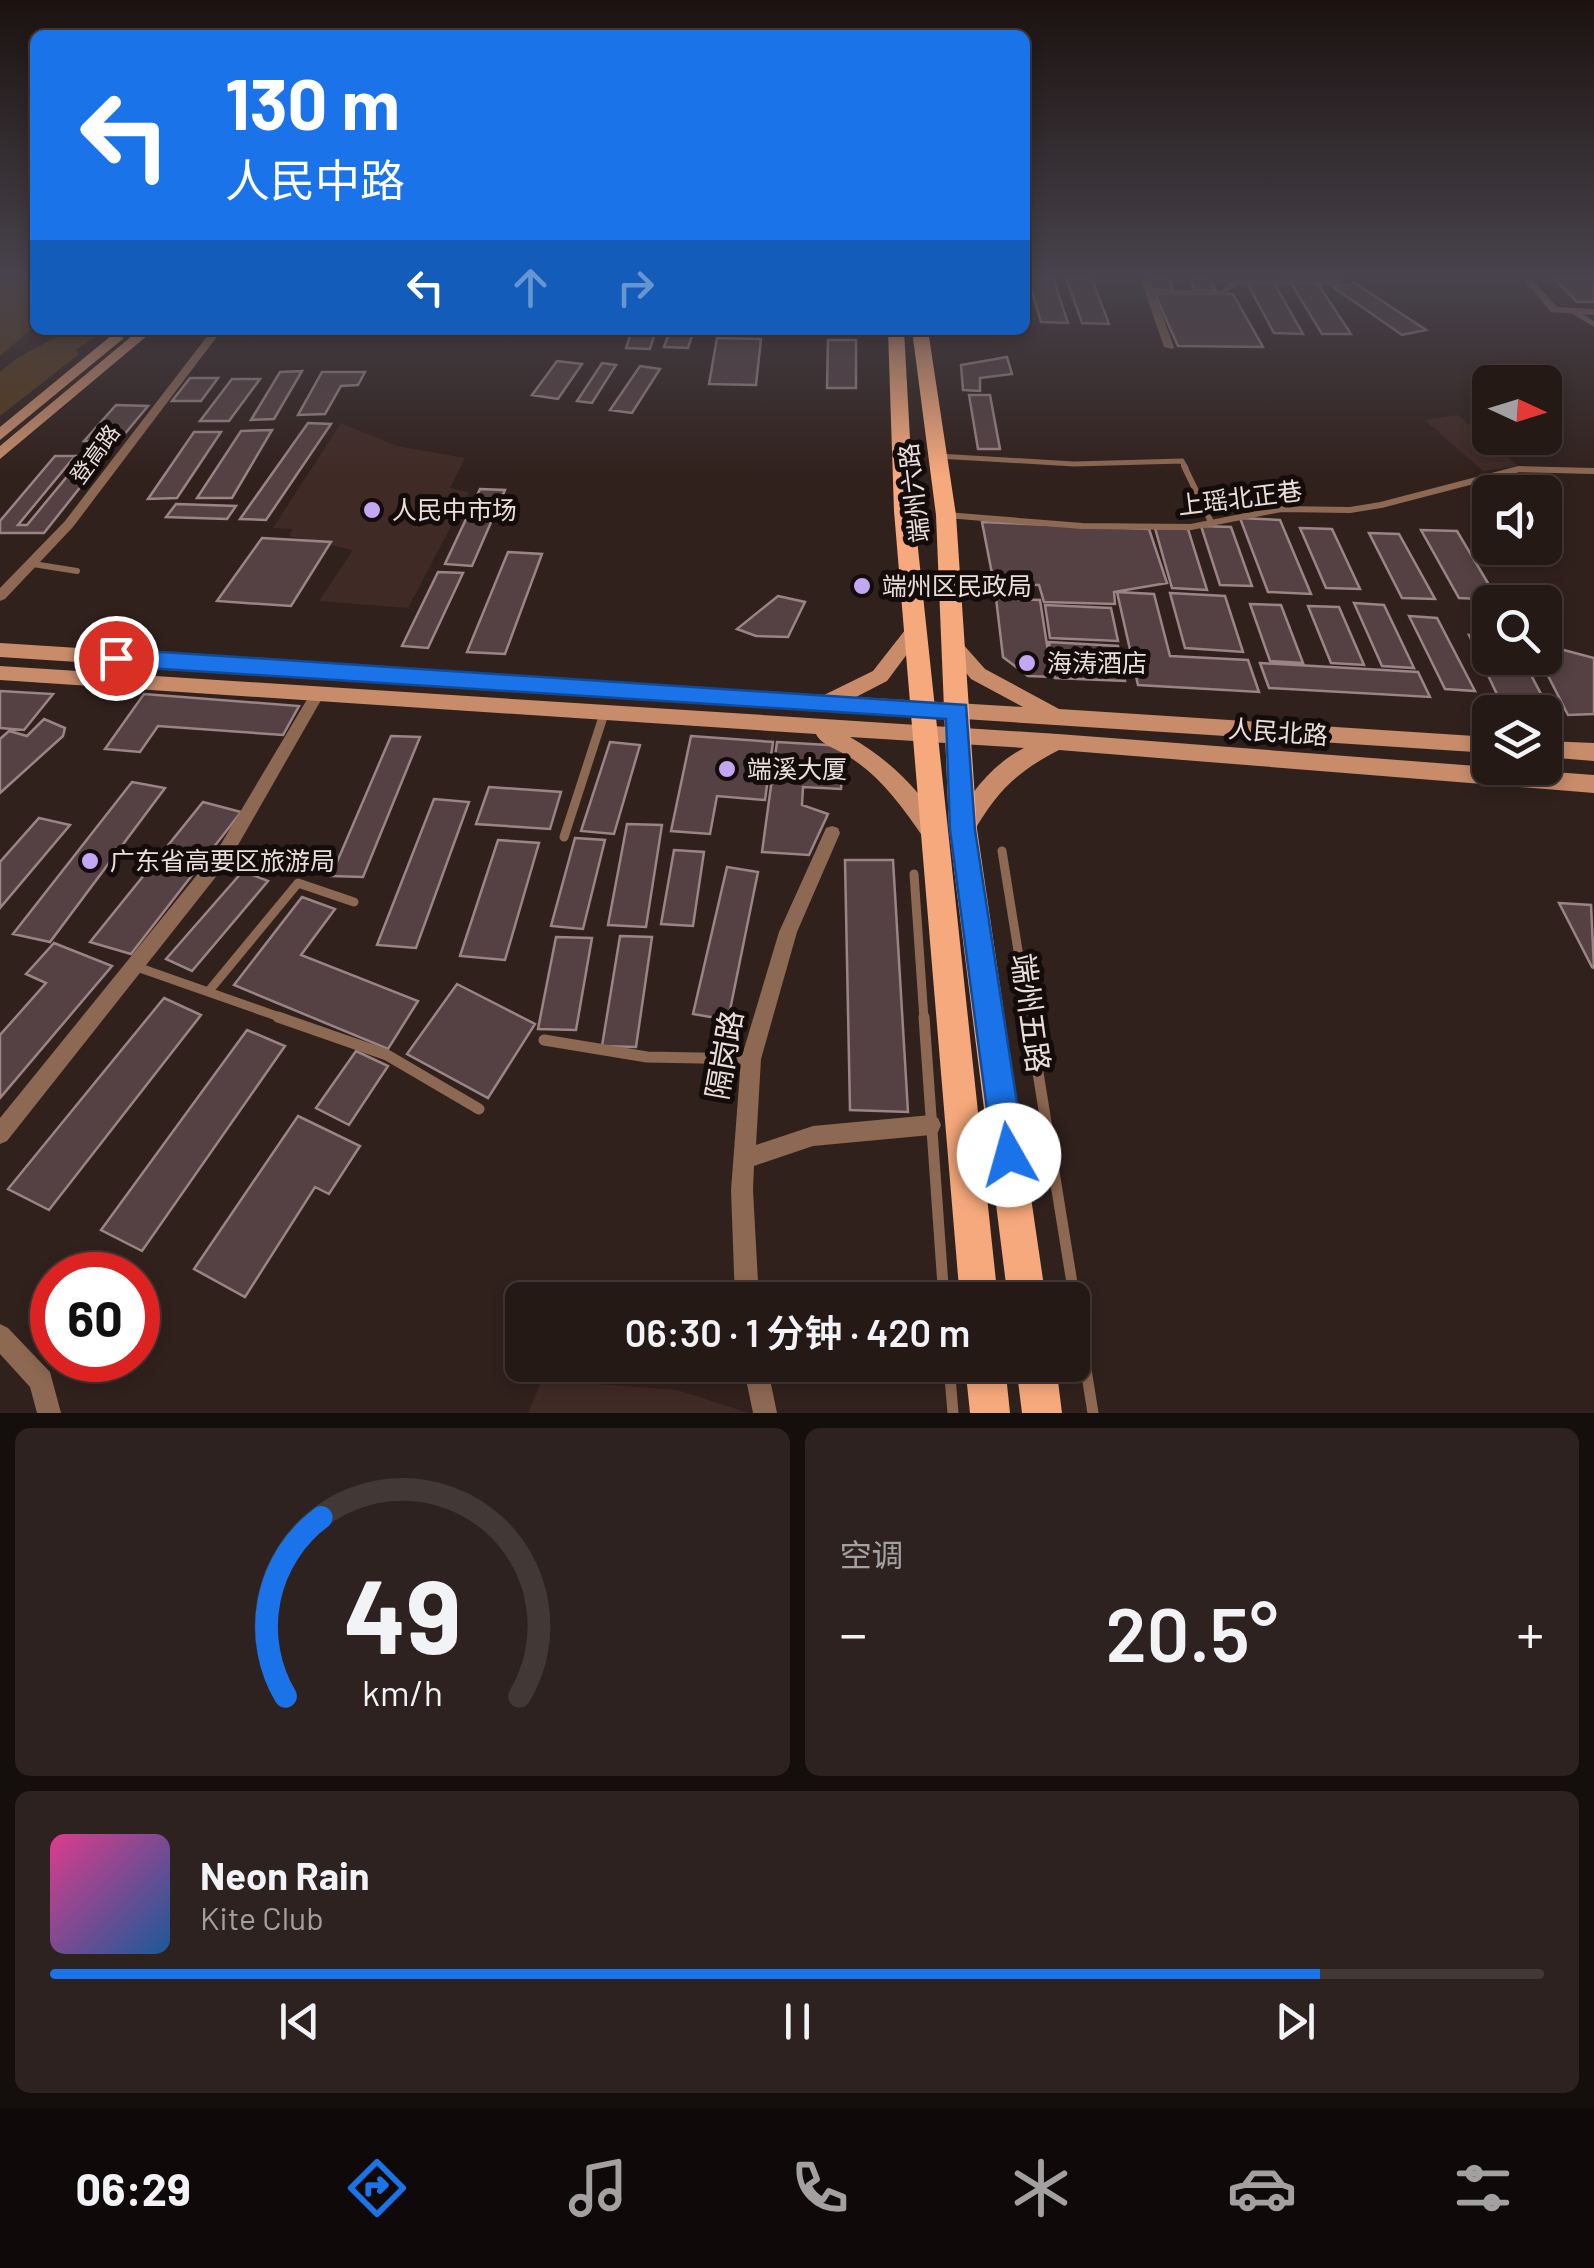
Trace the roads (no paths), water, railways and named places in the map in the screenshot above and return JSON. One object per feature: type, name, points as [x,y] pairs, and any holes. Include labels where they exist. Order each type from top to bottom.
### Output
[{"type":"main road","points":[[0,435],[109,344]]},
{"type":"main road","points":[[0,454],[130,344]]},
{"type":"main road","name":"端州六路","points":[[897,344],[904,511],[924,721]]},
{"type":"main road","name":"端州六路","points":[[922,344],[946,515],[958,724]]},
{"type":"main road","points":[[828,702],[880,676],[916,630]]},
{"type":"main road","points":[[954,647],[978,674],[1062,718]]},
{"type":"main road","points":[[0,650],[828,702],[958,724]]},
{"type":"main road","points":[[0,673],[810,728],[924,721]]},
{"type":"main road","points":[[1032,716],[1034,741]]},
{"type":"main road","name":"人民北路","points":[[958,724],[1032,716],[1472,745]]},
{"type":"main road","name":"端州五路","points":[[924,721],[947,830],[1024,1282]]},
{"type":"main road","name":"端州五路","points":[[958,724],[947,830],[977,1282]]},
{"type":"main road","name":"人民北路","points":[[958,724],[1034,741],[1594,784]]},
{"type":"main road","points":[[810,728],[852,746],[879,765],[947,830],[1006,766],[1058,742]]},
{"type":"main road","points":[[1562,750],[1594,752]]},
{"type":"main road","points":[[987,1382],[990,1413]]},
{"type":"main road","points":[[1038,1382],[1042,1413]]},
{"type":"street","name":"登高路","points":[[0,596],[69,524],[206,344]]},
{"type":"street","points":[[0,1134],[224,854],[316,694]]},
{"type":"street","name":"隔岗路","points":[[746,1282],[744,1160],[751,1058],[788,932],[832,834]]},
{"type":"street","points":[[744,1160],[813,1136],[931,1126]]},
{"type":"street","points":[[0,1336],[40,1382],[49,1413]]},
{"type":"street","points":[[759,1382],[765,1413]]},
{"type":"lane","points":[[938,456],[1074,464],[1182,461],[1212,524]]},
{"type":"lane","name":"上瑶北正巷","points":[[946,515],[1082,526],[1212,524],[1281,509],[1350,510],[1381,505],[1519,469],[1594,471]]},
{"type":"lane","points":[[33,564],[76,571]]},
{"type":"lane","points":[[564,838],[604,714]]},
{"type":"lane","points":[[1002,851],[1093,1413]]},
{"type":"lane","points":[[914,874],[943,1282]]},
{"type":"lane","points":[[208,992],[298,883],[354,902]]},
{"type":"lane","points":[[138,966],[388,1055],[480,1108]]},
{"type":"lane","points":[[544,1040],[647,1056],[751,1058]]},
{"type":"lane","points":[[950,1382],[952,1413]]},
{"type":"place","name":"人民中市场","points":[[372,510]]},
{"type":"place","name":"端州区民政局","points":[[862,586]]},
{"type":"place","name":"海涛酒店","points":[[1027,663]]},
{"type":"place","name":"端溪大厦","points":[[727,769]]},
{"type":"place","name":"广东省高要区旅游局","points":[[90,861]]}]
